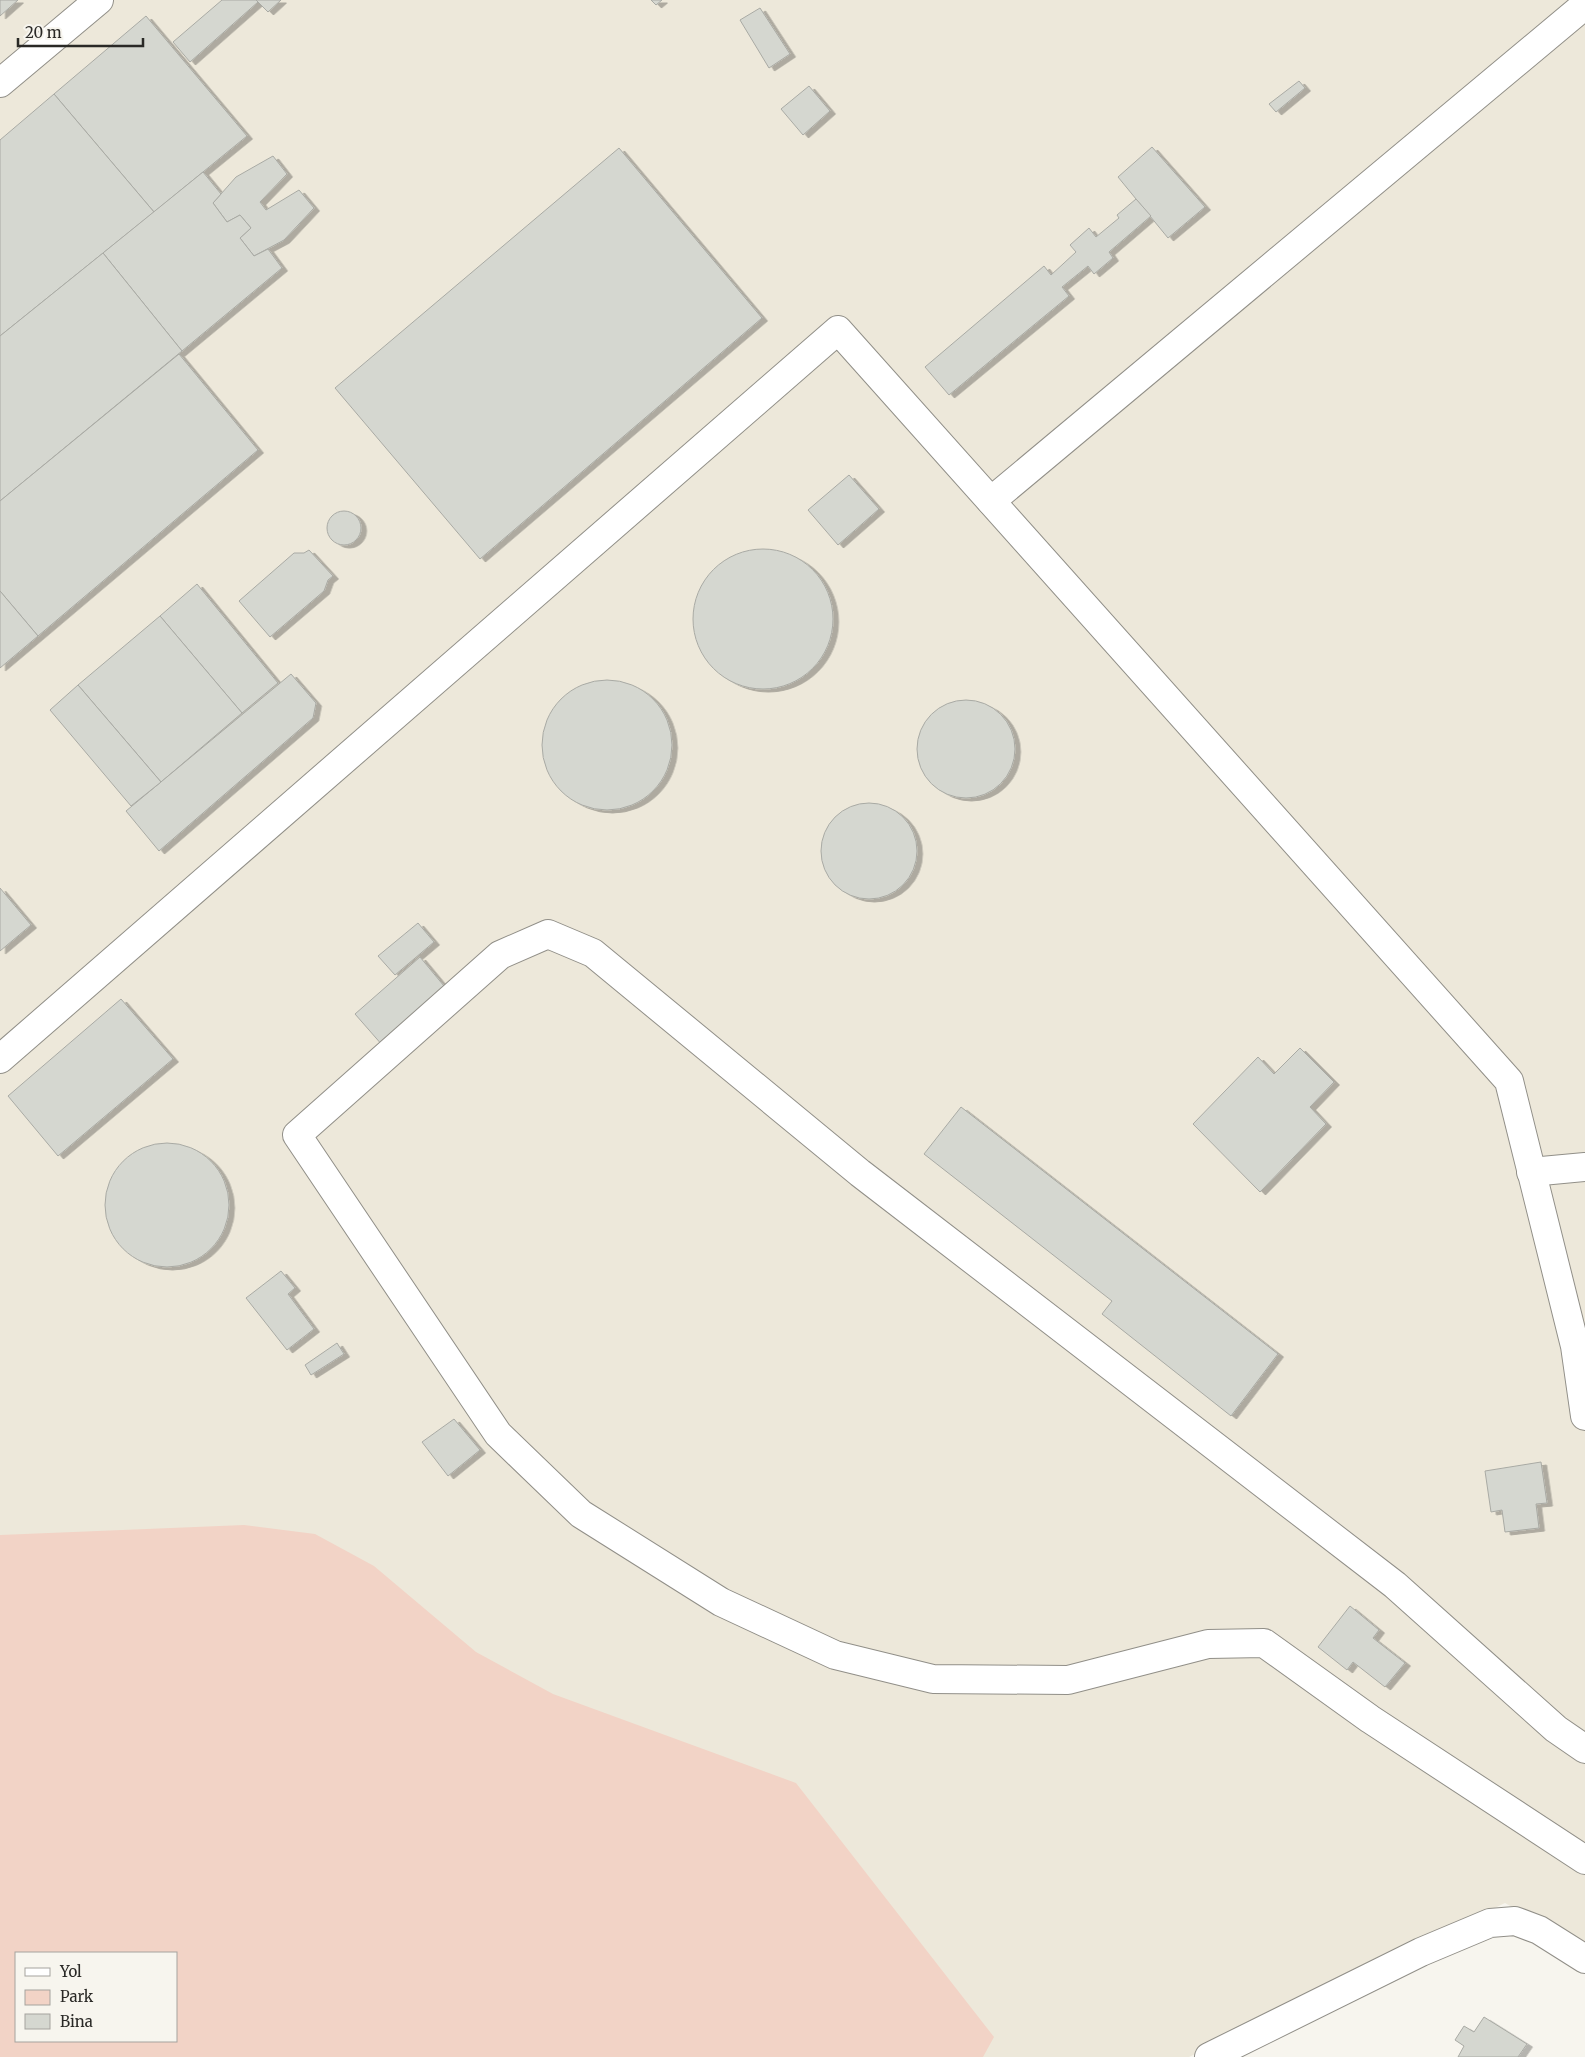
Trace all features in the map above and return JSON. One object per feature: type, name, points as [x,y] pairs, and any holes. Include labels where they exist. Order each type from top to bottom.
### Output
[{"type":"street","points":[[0,83],[99,0]]},
{"type":"street","points":[[991,501],[1585,5]]},
{"type":"street","points":[[0,1059],[838,330],[1509,1081],[1575,1346],[1585,1416]]},
{"type":"street","points":[[1585,1749],[1556,1730],[1396,1585],[860,1173],[593,953],[548,934],[500,955],[297,1135],[498,1434],[581,1514],[721,1602],[835,1655],[933,1679],[1068,1680],[1208,1644],[1264,1643],[1370,1720],[1585,1860]]},
{"type":"street","points":[[1531,1172],[1585,1167]]},
{"type":"street","points":[[1209,2057],[1421,1952],[1490,1923],[1515,1921],[1539,1930],[1585,1959]]},
{"type":"shaded area","points":[[0,0],[1585,0],[1585,1949],[1505,1903],[1189,2057],[0,2057]]},
{"type":"green space","points":[[244,1525],[315,1534],[374,1566],[476,1652],[553,1694],[796,1783],[994,2037],[983,2057],[0,2057],[0,1535]]},
{"type":"building","points":[[0,0],[18,0],[0,16]]},
{"type":"building","points":[[222,0],[256,0],[258,2],[190,62],[173,42]]},
{"type":"building","points":[[256,0],[281,0],[268,12]]},
{"type":"building","points":[[651,0],[662,0],[656,5]]},
{"type":"building","points":[[760,8],[790,54],[769,68],[740,20]]},
{"type":"building","points":[[146,16],[247,136],[154,212],[54,94]]},
{"type":"building","points":[[1299,81],[1305,88],[1276,112],[1269,104]]},
{"type":"building","points":[[809,86],[830,111],[803,135],[781,109]]},
{"type":"building","points":[[54,94],[154,212],[0,336],[0,140]]},
{"type":"building","points":[[1152,147],[1205,207],[1168,238],[1118,177]]},
{"type":"building","points":[[619,148],[762,318],[480,559],[335,388]]},
{"type":"building","points":[[273,156],[287,174],[260,202],[266,210],[299,190],[314,208],[284,240],[254,256],[240,238],[251,228],[240,215],[227,222],[213,203],[236,177]]},
{"type":"building","points":[[203,172],[221,194],[213,203],[227,222],[240,215],[251,228],[240,238],[254,256],[268,249],[282,268],[182,351],[103,253]]},
{"type":"building","points":[[1136,199],[1151,216],[1109,252],[1113,258],[1094,274],[1088,266],[1062,287],[1069,296],[949,395],[925,367],[1044,266],[1051,275],[1076,252],[1070,245],[1089,228],[1096,237],[1119,218],[1117,215]]},
{"type":"building","points":[[103,253],[182,351],[0,501],[0,336]]},
{"type":"building","points":[[179,354],[258,450],[38,636],[0,591],[0,501]]},
{"type":"building","points":[[849,475],[879,509],[838,545],[808,510]]},
{"type":"building","points":[[344,511],[356,516],[361,528],[356,540],[344,545],[332,540],[327,528],[332,516]]},
{"type":"building","points":[[763,549],[790,555],[802,561],[812,570],[821,580],[827,592],[833,619],[827,646],[821,658],[812,668],[802,677],[790,683],[763,689],[736,683],[724,677],[714,668],[705,658],[699,646],[693,619],[699,592],[705,580],[714,570],[724,561],[736,555]]},
{"type":"building","points":[[309,550],[333,576],[328,580],[324,591],[270,637],[239,601],[294,553],[304,553]]},
{"type":"building","points":[[197,584],[278,683],[242,713],[160,616]]},
{"type":"building","points":[[0,591],[38,636],[0,668]]},
{"type":"building","points":[[160,616],[242,713],[161,782],[78,685]]},
{"type":"building","points":[[291,674],[316,703],[313,718],[159,851],[126,811]]},
{"type":"building","points":[[607,680],[620,681],[632,685],[653,699],[667,720],[671,732],[671,758],[667,770],[653,791],[632,805],[620,809],[607,810],[594,809],[582,805],[561,791],[547,770],[543,758],[542,745],[543,732],[547,720],[561,699],[582,685],[594,681]]},
{"type":"building","points":[[78,685],[161,782],[131,806],[50,710]]},
{"type":"building","points":[[966,700],[985,704],[1001,714],[1011,730],[1015,749],[1011,768],[1001,784],[985,794],[966,798],[947,794],[931,784],[921,768],[917,749],[921,730],[931,714],[947,704]]},
{"type":"building","points":[[869,803],[887,807],[903,817],[913,833],[917,851],[913,869],[903,885],[887,895],[869,899],[851,895],[835,885],[825,869],[821,851],[825,833],[835,817],[851,807]]},
{"type":"building","points":[[0,888],[31,925],[0,951]]},
{"type":"building","points":[[418,923],[434,942],[395,975],[378,956]]},
{"type":"building","points":[[420,957],[449,992],[383,1046],[355,1014]]},
{"type":"building","points":[[121,999],[173,1059],[58,1156],[8,1096]]},
{"type":"building","points":[[1300,1048],[1334,1082],[1310,1107],[1326,1124],[1260,1192],[1193,1124],[1258,1057],[1274,1074]]},
{"type":"building","points":[[961,1107],[1278,1354],[1231,1416],[1102,1314],[1112,1301],[924,1154]]},
{"type":"building","points":[[167,1143],[191,1148],[211,1161],[224,1181],[229,1205],[224,1229],[211,1249],[191,1262],[167,1267],[143,1262],[123,1249],[110,1229],[105,1205],[110,1181],[123,1161],[143,1148]]},
{"type":"building","points":[[281,1271],[295,1288],[288,1294],[314,1329],[287,1350],[246,1298]]},
{"type":"building","points":[[337,1343],[344,1354],[311,1375],[305,1365]]},
{"type":"building","points":[[454,1419],[480,1450],[448,1476],[422,1442]]},
{"type":"building","points":[[1541,1462],[1547,1503],[1536,1504],[1539,1528],[1505,1532],[1502,1510],[1491,1512],[1485,1471]]},
{"type":"building","points":[[1350,1606],[1379,1630],[1373,1638],[1405,1663],[1385,1687],[1353,1662],[1347,1670],[1318,1647]]},
{"type":"building","points":[[1484,2017],[1527,2044],[1518,2057],[1458,2057],[1464,2046],[1455,2040],[1464,2026],[1474,2032]]}]
